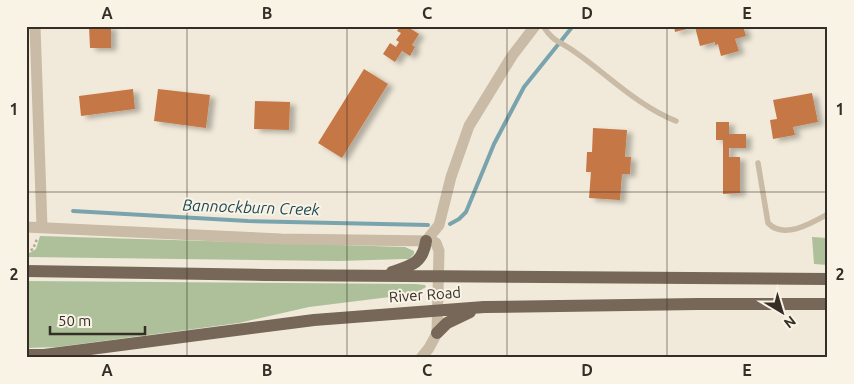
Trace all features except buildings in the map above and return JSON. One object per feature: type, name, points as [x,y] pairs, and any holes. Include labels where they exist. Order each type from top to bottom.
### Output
[{"type":"main road","points":[[382,275],[417,262],[424,253],[426,241]]},
{"type":"main road","name":"River Road","points":[[26,271],[265,276],[382,275],[828,279]]},
{"type":"main road","name":"River Road","points":[[26,355],[44,355],[314,320],[484,307],[828,304]]},
{"type":"main road","points":[[437,333],[447,323],[460,315],[484,307]]},
{"type":"street","points":[[35,26],[35,227],[253,238],[426,241],[436,243],[438,247],[437,333],[421,358]]},
{"type":"street","points":[[426,241],[439,225],[452,177],[470,126],[512,56],[535,26]]},
{"type":"lane","points":[[543,26],[553,39],[568,47],[659,114],[676,121]]},
{"type":"lane","points":[[758,163],[768,223],[772,227],[779,230],[802,228],[828,214]]},
{"type":"path","points":[[26,252],[33,249],[36,245],[35,227]]},
{"type":"green space","points":[[40,236],[405,247],[414,251],[414,254],[409,259],[339,261],[26,257],[26,255],[36,249]]},
{"type":"green space","points":[[812,237],[828,238],[828,265],[814,264]]},
{"type":"green space","points":[[26,281],[416,284],[425,285],[426,287],[414,294],[309,307],[239,323],[57,347],[26,348]]},
{"type":"waterway","name":"Bannockburn Creek","points":[[450,224],[466,212],[494,144],[524,87],[573,26]]},
{"type":"waterway","name":"Bannockburn Creek","points":[[73,211],[248,221],[428,225]]}]
